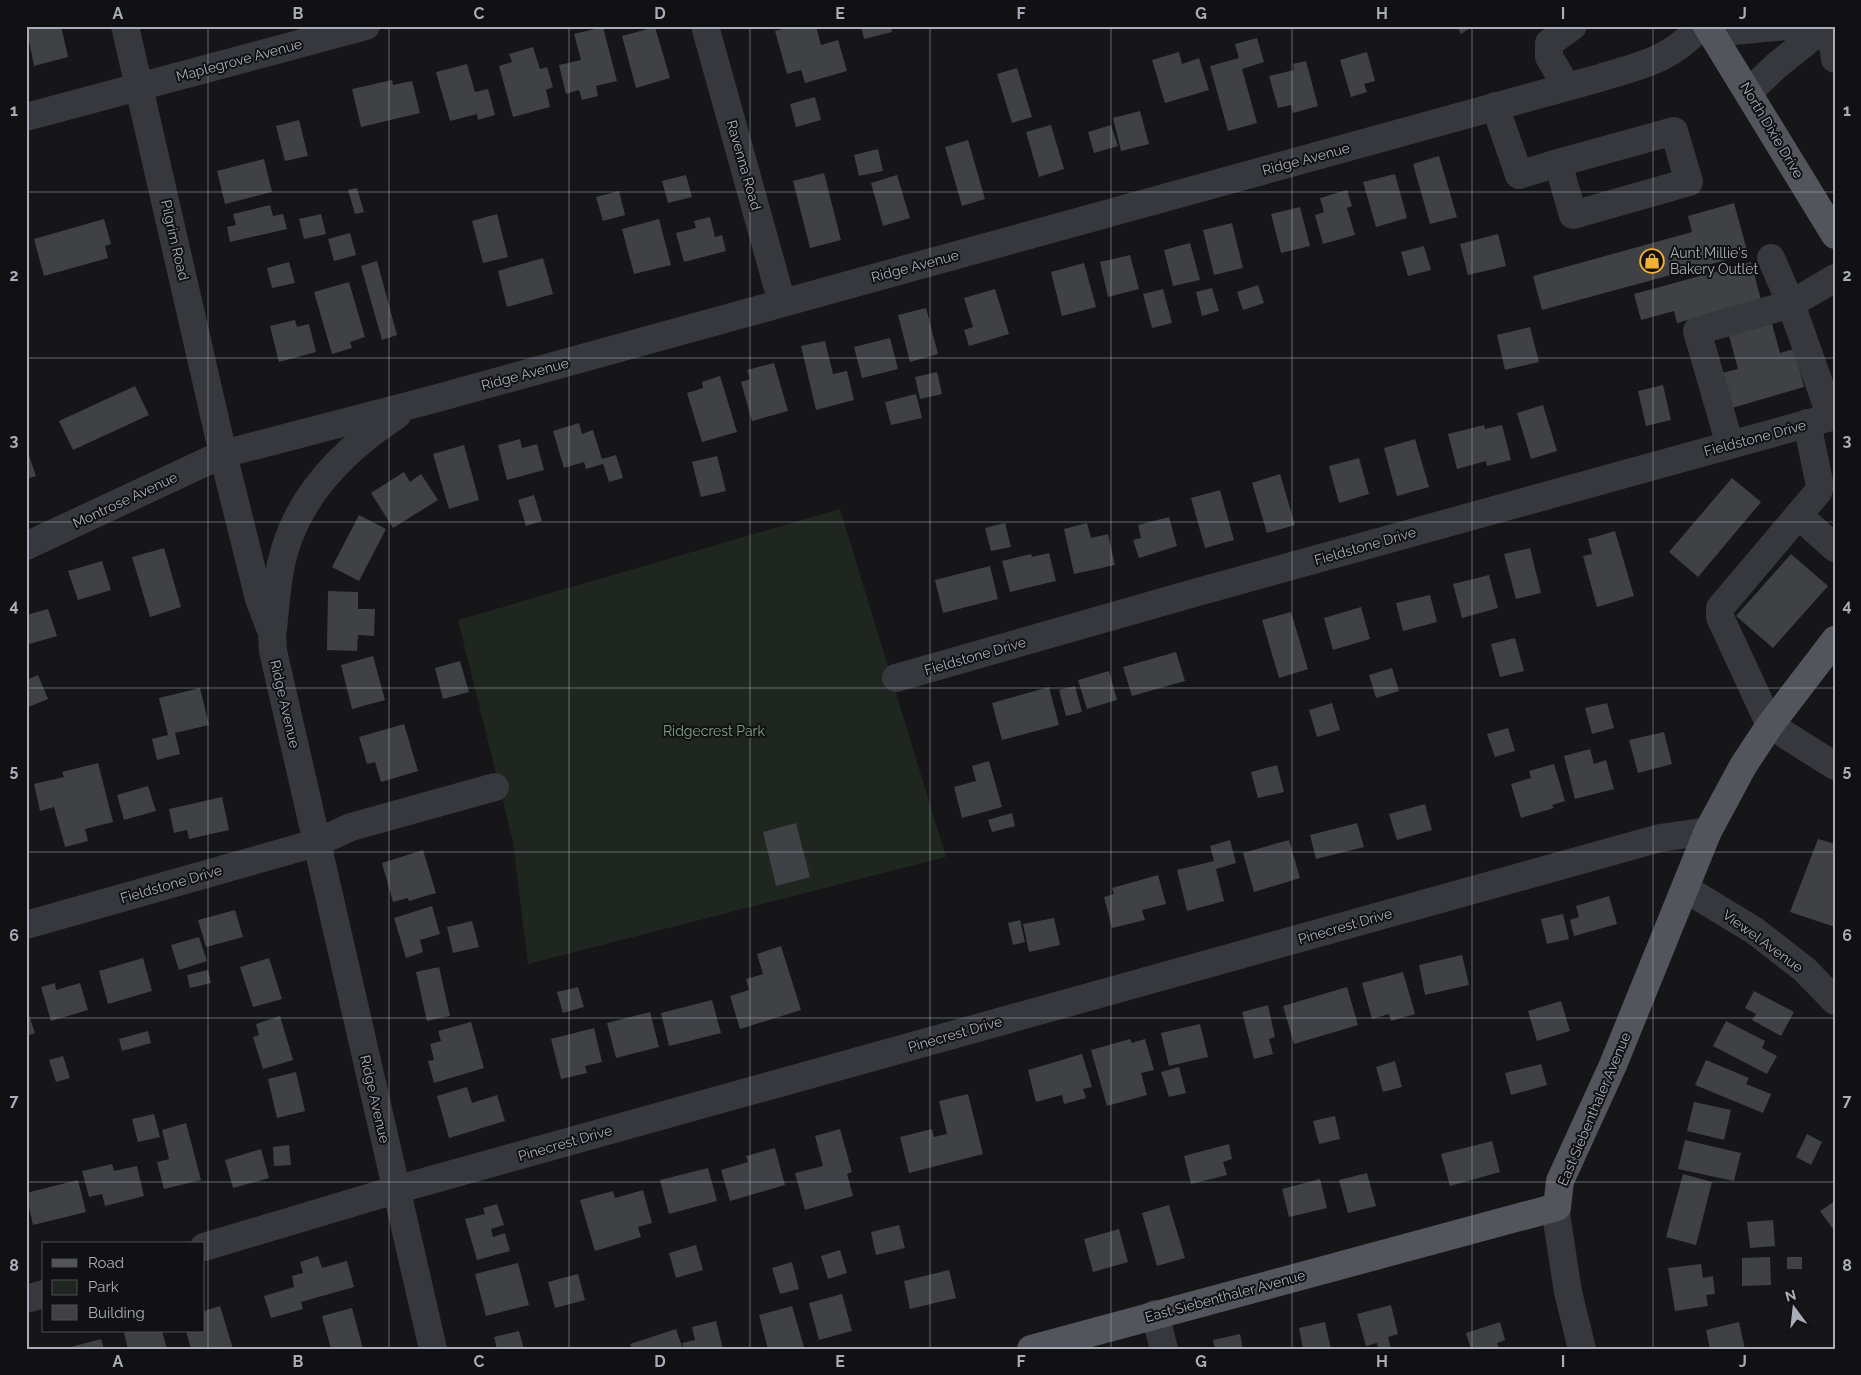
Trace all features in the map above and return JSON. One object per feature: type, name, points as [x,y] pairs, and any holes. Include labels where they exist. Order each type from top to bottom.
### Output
[{"type":"main road","name":"North Dixie Drive","points":[[1707,29],[1832,222]]},
{"type":"main road","name":"East Siebenthaler Avenue","points":[[1031,1349],[1557,1207],[1560,1182],[1614,1065],[1708,831],[1743,766],[1770,725],[1835,640]]},
{"type":"street","name":"Pilgrim Road","points":[[125,26],[223,454]]},
{"type":"street","name":"Maplegrove Avenue","points":[[26,117],[366,26]]},
{"type":"street","name":"Ravenna Road","points":[[705,26],[782,303]]},
{"type":"street","points":[[1707,29],[1788,26]]},
{"type":"street","points":[[1749,92],[1776,66],[1826,26]]},
{"type":"street","points":[[1830,26],[1835,59]]},
{"type":"street","name":"Ridge Avenue","points":[[433,1349],[316,843],[273,651],[272,633],[259,599],[223,454],[434,399],[1567,87],[1662,58],[1707,29]]},
{"type":"street","points":[[1557,31],[1548,43],[1549,57],[1567,87]]},
{"type":"street","points":[[1496,106],[1519,175],[1558,163],[1674,130],[1689,182],[1573,215],[1558,163]]},
{"type":"street","points":[[1771,258],[1791,304],[1824,419],[1820,486],[1818,492],[1720,608],[1720,618],[1770,725],[1835,766]]},
{"type":"street","points":[[1730,444],[1697,330],[1791,304],[1835,278]]},
{"type":"street","points":[[272,633],[278,578],[286,546],[299,514],[319,484],[342,458],[371,433],[410,408],[434,399]]},
{"type":"street","name":"Fieldstone Drive","points":[[896,678],[1824,419]]},
{"type":"street","name":"Montrose Avenue","points":[[26,546],[223,454]]},
{"type":"street","points":[[1798,515],[1835,548]]},
{"type":"street","name":"Fieldstone Drive","points":[[26,925],[316,843],[351,827],[495,787]]},
{"type":"street","name":"Pinecrest Drive","points":[[205,1247],[395,1190],[1641,844],[1708,831]]},
{"type":"street","name":"Viewel Avenue","points":[[1686,889],[1755,932],[1805,970],[1835,1001]]},
{"type":"street","points":[[1557,1207],[1556,1214],[1568,1292],[1582,1349]]},
{"type":"street","points":[[26,1299],[42,1295]]},
{"type":"street","points":[[1155,1314],[1164,1349]]},
{"type":"green space","name":"Ridgecrest Park","points":[[840,509],[946,857],[528,964],[513,842],[458,620]]},
{"type":"building","points":[[26,26],[61,26],[68,57],[34,66]]},
{"type":"building","points":[[792,26],[816,26],[821,45],[838,40],[847,71],[805,83],[801,70],[787,74],[775,31]]},
{"type":"building","points":[[861,26],[891,26],[892,32],[864,39]]},
{"type":"building","points":[[1457,26],[1473,26],[1461,34]]},
{"type":"building","points":[[603,27],[617,81],[596,86],[598,96],[582,100],[579,90],[566,94],[559,65],[581,60],[574,34]]},
{"type":"building","points":[[655,27],[670,78],[636,88],[622,36]]},
{"type":"building","points":[[1257,38],[1264,62],[1242,69],[1257,123],[1228,131],[1210,66],[1239,58],[1235,44]]},
{"type":"building","points":[[533,47],[540,69],[547,67],[553,87],[546,90],[550,107],[513,117],[499,66],[512,62],[509,54]]},
{"type":"building","points":[[1179,52],[1182,64],[1199,58],[1209,90],[1165,103],[1152,60]]},
{"type":"building","points":[[1367,52],[1375,81],[1364,84],[1367,92],[1351,97],[1340,60]]},
{"type":"building","points":[[1306,61],[1318,106],[1293,113],[1291,105],[1278,108],[1269,76],[1294,70],[1293,64]]},
{"type":"building","points":[[467,64],[475,92],[488,89],[495,115],[478,120],[477,114],[450,121],[436,72]]},
{"type":"building","points":[[1017,68],[1032,117],[1012,123],[997,74]]},
{"type":"building","points":[[392,80],[393,85],[412,81],[420,113],[361,127],[352,89]]},
{"type":"building","points":[[815,97],[821,120],[796,127],[790,104]]},
{"type":"building","points":[[1140,111],[1149,144],[1121,151],[1113,118]]},
{"type":"building","points":[[299,120],[308,156],[285,161],[276,126]]},
{"type":"building","points":[[1051,125],[1064,169],[1039,177],[1026,132]]},
{"type":"building","points":[[1111,125],[1118,146],[1094,153],[1088,132]]},
{"type":"building","points":[[968,140],[985,199],[962,206],[945,147]]},
{"type":"building","points":[[878,149],[883,171],[859,176],[854,155]]},
{"type":"building","points":[[1439,156],[1457,217],[1430,224],[1413,164]]},
{"type":"building","points":[[264,159],[272,192],[225,204],[217,171]]},
{"type":"building","points":[[824,173],[841,240],[810,248],[793,181]]},
{"type":"building","points":[[1395,174],[1407,218],[1376,227],[1363,182]]},
{"type":"building","points":[[686,175],[692,197],[668,203],[662,181]]},
{"type":"building","points":[[897,175],[910,218],[883,226],[871,183]]},
{"type":"building","points":[[357,188],[364,212],[355,214],[348,190]]},
{"type":"building","points":[[1347,190],[1352,206],[1347,208],[1355,235],[1323,244],[1315,215],[1324,212],[1320,198]]},
{"type":"building","points":[[619,191],[625,215],[603,221],[596,197]]},
{"type":"building","name":"Aunt Millie's Bakery Outlet","points":[[1734,203],[1748,254],[1542,310],[1533,276],[1692,232],[1688,216]]},
{"type":"building","points":[[270,205],[273,216],[283,214],[287,229],[230,242],[227,227],[236,225],[233,214]]},
{"type":"building","points":[[1300,207],[1310,246],[1281,253],[1271,214]]},
{"type":"building","points":[[321,214],[326,234],[304,239],[299,219]]},
{"type":"building","points":[[497,214],[508,257],[483,263],[472,221]]},
{"type":"building","points":[[710,217],[715,237],[722,235],[726,251],[684,262],[676,233],[696,228],[694,221]]},
{"type":"building","points":[[104,219],[111,244],[105,246],[108,258],[44,276],[34,239]]},
{"type":"building","points":[[659,219],[671,265],[634,274],[622,229]]},
{"type":"building","points":[[1232,223],[1243,268],[1214,275],[1203,230]]},
{"type":"building","points":[[350,233],[356,255],[334,261],[328,239]]},
{"type":"building","points":[[1498,234],[1506,266],[1468,275],[1460,244]]},
{"type":"building","points":[[1190,243],[1200,280],[1173,286],[1164,250]]},
{"type":"building","points":[[1424,246],[1431,270],[1408,276],[1401,252]]},
{"type":"building","points":[[1130,255],[1139,289],[1108,297],[1100,262]]},
{"type":"building","points":[[543,258],[553,294],[507,307],[498,271]]},
{"type":"building","points":[[377,261],[397,335],[382,340],[361,266]]},
{"type":"building","points":[[289,262],[295,283],[272,288],[267,268]]},
{"type":"building","points":[[1751,262],[1761,300],[1677,323],[1674,311],[1641,320],[1634,294]]},
{"type":"building","points":[[1084,263],[1096,307],[1062,316],[1051,272]]},
{"type":"building","points":[[349,282],[365,337],[350,342],[352,348],[332,354],[314,292]]},
{"type":"building","points":[[1258,285],[1264,303],[1243,310],[1237,292]]},
{"type":"building","points":[[1212,288],[1219,311],[1202,316],[1196,292]]},
{"type":"building","points":[[995,289],[1009,334],[969,346],[964,330],[973,327],[964,298]]},
{"type":"building","points":[[1163,289],[1172,323],[1152,328],[1143,294]]},
{"type":"building","points":[[926,308],[938,354],[910,362],[898,315]]},
{"type":"building","points":[[295,320],[297,327],[309,324],[316,352],[279,362],[270,326]]},
{"type":"building","points":[[1771,320],[1780,353],[1794,349],[1804,387],[1732,408],[1722,373],[1738,369],[1728,332]]},
{"type":"building","points":[[1530,327],[1539,362],[1505,370],[1497,335]]},
{"type":"building","points":[[890,338],[898,369],[862,378],[854,347]]},
{"type":"building","points":[[825,341],[833,374],[847,371],[854,400],[816,410],[801,346]]},
{"type":"building","points":[[774,363],[788,411],[752,421],[741,382],[750,379],[747,370]]},
{"type":"building","points":[[937,372],[942,394],[920,399],[915,377]]},
{"type":"building","points":[[720,376],[737,432],[702,442],[687,393],[703,388],[702,382]]},
{"type":"building","points":[[1663,385],[1671,420],[1646,426],[1638,391]]},
{"type":"building","points":[[135,386],[149,415],[73,450],[59,421]]},
{"type":"building","points":[[916,394],[922,418],[891,425],[885,402]]},
{"type":"building","points":[[1543,405],[1557,451],[1531,459],[1517,413]]},
{"type":"building","points":[[579,423],[582,434],[593,430],[602,459],[616,455],[623,478],[609,482],[603,464],[586,469],[584,462],[564,468],[553,431]]},
{"type":"building","points":[[1484,425],[1485,429],[1502,425],[1511,460],[1487,466],[1486,461],[1457,469],[1448,434]]},
{"type":"building","points":[[520,439],[522,448],[537,444],[544,470],[507,480],[498,445]]},
{"type":"building","points":[[1415,439],[1429,487],[1397,496],[1384,448]]},
{"type":"building","points":[[464,445],[479,500],[449,509],[433,454]]},
{"type":"building","points":[[26,447],[36,476],[26,479]]},
{"type":"building","points":[[717,456],[726,491],[701,497],[692,462]]},
{"type":"building","points":[[1359,458],[1369,494],[1339,503],[1329,466]]},
{"type":"building","points":[[404,472],[410,482],[421,474],[438,500],[393,528],[371,493]]},
{"type":"building","points":[[1280,474],[1295,525],[1267,533],[1252,483]]},
{"type":"building","points":[[1732,478],[1761,502],[1698,577],[1669,552]]},
{"type":"building","points":[[1220,490],[1234,540],[1205,548],[1191,498]]},
{"type":"building","points":[[534,495],[542,521],[526,526],[518,500]]},
{"type":"building","points":[[359,515],[386,529],[359,581],[332,567]]},
{"type":"building","points":[[1169,517],[1177,546],[1139,558],[1133,540],[1141,538],[1138,525]]},
{"type":"building","points":[[1005,523],[1011,547],[991,551],[985,528]]},
{"type":"building","points":[[1087,523],[1091,538],[1108,534],[1115,565],[1074,574],[1064,529]]},
{"type":"building","points":[[1615,531],[1634,596],[1597,607],[1583,556],[1592,554],[1588,539]]},
{"type":"building","points":[[164,548],[181,607],[150,617],[132,557]]},
{"type":"building","points":[[1530,548],[1541,593],[1516,599],[1504,554]]},
{"type":"building","points":[[1049,553],[1056,581],[1010,592],[1002,561],[1031,554],[1032,557]]},
{"type":"building","points":[[1791,554],[1828,586],[1773,648],[1736,616]]},
{"type":"building","points":[[102,561],[111,590],[78,600],[68,571]]},
{"type":"building","points":[[990,566],[998,599],[943,613],[935,580]]},
{"type":"building","points":[[1489,575],[1498,608],[1462,618],[1453,584]]},
{"type":"building","points":[[328,591],[358,592],[358,609],[375,609],[374,636],[358,635],[357,651],[327,650]]},
{"type":"building","points":[[1430,595],[1437,622],[1403,631],[1396,603]]},
{"type":"building","points":[[1361,607],[1370,639],[1333,650],[1324,618]]},
{"type":"building","points":[[48,609],[57,636],[26,645],[26,615]]},
{"type":"building","points":[[1291,612],[1308,669],[1279,678],[1262,620]]},
{"type":"building","points":[[1515,638],[1524,671],[1500,677],[1491,644]]},
{"type":"building","points":[[1176,652],[1185,681],[1132,696],[1123,667]]},
{"type":"building","points":[[373,656],[385,700],[352,709],[341,665]]},
{"type":"building","points":[[460,661],[469,692],[443,699],[435,668]]},
{"type":"building","points":[[1392,668],[1399,691],[1376,698],[1369,675]]},
{"type":"building","points":[[1109,671],[1117,700],[1087,709],[1078,680]]},
{"type":"building","points":[[38,675],[48,699],[26,708],[26,680]]},
{"type":"building","points":[[1075,686],[1082,712],[1066,716],[1059,690]]},
{"type":"building","points":[[1049,687],[1059,725],[1002,740],[992,703]]},
{"type":"building","points":[[200,688],[209,725],[175,733],[180,754],[157,760],[152,739],[168,735],[159,698]]},
{"type":"building","points":[[1332,703],[1340,730],[1317,737],[1309,710]]},
{"type":"building","points":[[1607,703],[1614,728],[1592,734],[1585,708]]},
{"type":"building","points":[[404,724],[418,771],[381,782],[375,762],[367,764],[359,737]]},
{"type":"building","points":[[1508,728],[1515,751],[1495,757],[1487,734]]},
{"type":"building","points":[[1664,732],[1672,764],[1638,773],[1629,740]]},
{"type":"building","points":[[1590,749],[1594,764],[1606,760],[1614,789],[1575,799],[1564,756]]},
{"type":"building","points":[[989,761],[1002,807],[962,818],[954,787],[976,781],[972,766]]},
{"type":"building","points":[[98,763],[113,822],[85,829],[88,841],[65,847],[54,807],[40,811],[34,784],[64,777],[62,772]]},
{"type":"building","points":[[1554,764],[1565,801],[1552,805],[1554,808],[1521,818],[1511,784],[1531,778],[1529,771]]},
{"type":"building","points":[[1277,765],[1284,792],[1258,798],[1251,772]]},
{"type":"building","points":[[148,786],[156,811],[124,820],[117,795]]},
{"type":"building","points":[[222,797],[229,830],[189,839],[187,830],[174,833],[169,809]]},
{"type":"building","points":[[1425,804],[1432,830],[1397,840],[1389,814]]},
{"type":"building","points":[[1012,813],[1015,826],[992,832],[988,820]]},
{"type":"building","points":[[796,823],[810,877],[776,886],[763,832]]},
{"type":"building","points":[[1357,823],[1364,847],[1316,859],[1310,835]]},
{"type":"building","points":[[1818,839],[1835,844],[1835,927],[1790,912]]},
{"type":"building","points":[[1230,840],[1236,863],[1216,869],[1224,901],[1187,911],[1177,870],[1214,861],[1210,846]]},
{"type":"building","points":[[1289,840],[1300,878],[1254,892],[1243,853]]},
{"type":"building","points":[[423,850],[436,893],[409,901],[408,898],[393,902],[382,863]]},
{"type":"building","points":[[1158,875],[1166,904],[1142,910],[1145,920],[1112,928],[1104,897],[1114,894],[1112,888]]},
{"type":"building","points":[[1609,896],[1617,924],[1574,936],[1570,920],[1579,917],[1576,906]]},
{"type":"building","points":[[432,906],[440,934],[420,940],[423,952],[406,958],[394,918]]},
{"type":"building","points":[[235,910],[243,937],[206,947],[198,920]]},
{"type":"building","points":[[1563,914],[1569,939],[1547,944],[1541,919]]},
{"type":"building","points":[[1054,918],[1060,945],[1029,952],[1023,924]]},
{"type":"building","points":[[1020,920],[1025,942],[1013,945],[1008,923]]},
{"type":"building","points":[[472,921],[479,947],[453,953],[447,927]]},
{"type":"building","points":[[199,937],[207,961],[179,970],[171,945]]},
{"type":"building","points":[[781,946],[801,1010],[740,1029],[730,996],[749,990],[746,979],[763,974],[757,954]]},
{"type":"building","points":[[1462,955],[1469,985],[1425,995],[1419,965]]},
{"type":"building","points":[[143,958],[152,991],[108,1004],[99,971]]},
{"type":"building","points":[[269,958],[282,999],[253,1007],[240,967]]},
{"type":"building","points":[[439,967],[450,1016],[427,1021],[416,972]]},
{"type":"building","points":[[208,970],[211,983],[190,988],[187,975]]},
{"type":"building","points":[[1403,972],[1415,1014],[1391,1021],[1389,1014],[1372,1019],[1362,983]]},
{"type":"building","points":[[55,983],[56,990],[80,983],[88,1010],[51,1021],[41,987]]},
{"type":"building","points":[[578,987],[584,1007],[563,1013],[557,992]]},
{"type":"building","points":[[1347,987],[1358,1025],[1294,1044],[1283,1006]]},
{"type":"building","points":[[1754,991],[1794,1012],[1781,1036],[1752,1020],[1756,1014],[1745,1008]]},
{"type":"building","points":[[712,1000],[721,1033],[669,1046],[661,1013]]},
{"type":"building","points":[[1561,1001],[1570,1031],[1537,1041],[1528,1011]]},
{"type":"building","points":[[1268,1005],[1275,1037],[1269,1039],[1273,1054],[1254,1059],[1242,1012]]},
{"type":"building","points":[[26,1006],[35,1033],[26,1036]]},
{"type":"building","points":[[650,1012],[659,1047],[616,1058],[607,1023]]},
{"type":"building","points":[[280,1016],[293,1060],[263,1069],[253,1037],[259,1035],[256,1024]]},
{"type":"building","points":[[1726,1021],[1765,1041],[1762,1048],[1777,1056],[1767,1074],[1713,1046]]},
{"type":"building","points":[[471,1022],[484,1068],[434,1083],[428,1061],[434,1060],[430,1044],[441,1041],[438,1031]]},
{"type":"building","points":[[1200,1024],[1208,1057],[1169,1066],[1161,1033]]},
{"type":"building","points":[[594,1028],[602,1062],[585,1066],[587,1073],[561,1079],[551,1039]]},
{"type":"building","points":[[148,1031],[151,1043],[122,1051],[119,1039]]},
{"type":"building","points":[[1130,1039],[1132,1043],[1145,1039],[1154,1070],[1141,1073],[1147,1095],[1107,1106],[1091,1050]]},
{"type":"building","points":[[1082,1054],[1092,1087],[1083,1089],[1086,1098],[1064,1104],[1062,1095],[1036,1102],[1028,1070]]},
{"type":"building","points":[[63,1056],[70,1078],[56,1082],[49,1060]]},
{"type":"building","points":[[1706,1060],[1749,1078],[1746,1084],[1771,1094],[1763,1113],[1695,1085]]},
{"type":"building","points":[[1395,1061],[1402,1087],[1383,1092],[1376,1067]]},
{"type":"building","points":[[1541,1064],[1547,1085],[1511,1095],[1505,1073]]},
{"type":"building","points":[[1179,1067],[1186,1093],[1169,1097],[1161,1072]]},
{"type":"building","points":[[296,1072],[305,1111],[277,1118],[268,1079]]},
{"type":"building","points":[[467,1087],[472,1103],[497,1095],[505,1121],[449,1138],[437,1096]]},
{"type":"building","points":[[968,1094],[983,1154],[909,1173],[900,1137],[932,1129],[934,1137],[947,1134],[939,1101]]},
{"type":"building","points":[[1694,1102],[1731,1110],[1724,1140],[1687,1131]]},
{"type":"building","points":[[154,1114],[160,1137],[138,1142],[132,1119]]},
{"type":"building","points":[[1335,1116],[1340,1139],[1319,1144],[1313,1121]]},
{"type":"building","points":[[186,1123],[201,1180],[164,1189],[157,1162],[169,1159],[162,1130]]},
{"type":"building","points":[[840,1129],[852,1172],[847,1174],[853,1196],[805,1210],[795,1173],[823,1166],[815,1136]]},
{"type":"building","points":[[1807,1134],[1822,1142],[1811,1165],[1796,1157]]},
{"type":"building","points":[[1685,1140],[1741,1153],[1734,1181],[1678,1169]]},
{"type":"building","points":[[1492,1141],[1500,1172],[1450,1186],[1441,1154]]},
{"type":"building","points":[[1229,1144],[1232,1159],[1223,1162],[1227,1175],[1191,1184],[1184,1156]]},
{"type":"building","points":[[289,1145],[291,1165],[274,1166],[273,1147]]},
{"type":"building","points":[[775,1148],[785,1185],[730,1201],[721,1170],[748,1162],[746,1156]]},
{"type":"building","points":[[261,1149],[269,1178],[233,1188],[225,1160]]},
{"type":"building","points":[[112,1164],[114,1171],[137,1166],[144,1196],[105,1206],[102,1194],[89,1197],[82,1171]]},
{"type":"building","points":[[708,1168],[717,1201],[669,1214],[660,1180]]},
{"type":"building","points":[[1367,1173],[1376,1206],[1348,1213],[1339,1180]]},
{"type":"building","points":[[1683,1174],[1712,1182],[1696,1245],[1666,1237]]},
{"type":"building","points":[[1320,1179],[1327,1208],[1289,1217],[1282,1189]]},
{"type":"building","points":[[78,1180],[86,1212],[33,1225],[26,1193]]},
{"type":"building","points":[[643,1190],[652,1223],[638,1227],[641,1237],[595,1251],[580,1200],[613,1191],[615,1198]]},
{"type":"building","points":[[1835,1201],[1835,1227],[1833,1229],[1820,1211]]},
{"type":"building","points":[[497,1204],[504,1225],[491,1229],[493,1237],[505,1233],[510,1251],[477,1260],[465,1219],[485,1214],[483,1208]]},
{"type":"building","points":[[1169,1205],[1185,1258],[1157,1266],[1142,1213]]},
{"type":"building","points":[[1773,1220],[1775,1246],[1750,1248],[1747,1222]]},
{"type":"building","points":[[899,1225],[905,1248],[876,1255],[871,1232]]},
{"type":"building","points":[[1119,1229],[1128,1262],[1093,1272],[1084,1239]]},
{"type":"building","points":[[696,1245],[703,1270],[676,1278],[669,1253]]},
{"type":"building","points":[[840,1250],[847,1273],[828,1279],[821,1256]]},
{"type":"building","points":[[318,1256],[322,1268],[347,1261],[354,1287],[301,1302],[303,1309],[271,1318],[264,1296],[294,1287],[292,1276],[303,1273],[300,1262]]},
{"type":"building","points":[[1770,1257],[1771,1285],[1742,1286],[1742,1258]]},
{"type":"building","points":[[1787,1257],[1802,1257],[1802,1269],[1787,1269]]},
{"type":"building","points":[[792,1262],[799,1289],[780,1294],[772,1268]]},
{"type":"building","points":[[518,1263],[529,1305],[486,1316],[475,1274]]},
{"type":"building","points":[[1701,1264],[1703,1278],[1713,1276],[1715,1294],[1706,1295],[1708,1306],[1675,1311],[1668,1268]]},
{"type":"building","points":[[949,1270],[956,1298],[910,1309],[904,1281]]},
{"type":"building","points":[[578,1274],[585,1300],[555,1308],[548,1282]]},
{"type":"building","points":[[842,1294],[852,1331],[819,1340],[809,1303]]},
{"type":"building","points":[[1391,1305],[1398,1334],[1388,1337],[1391,1349],[1378,1349],[1377,1343],[1366,1346],[1357,1314]]},
{"type":"building","points":[[220,1306],[233,1349],[191,1349],[186,1332],[205,1332],[205,1311]]},
{"type":"building","points":[[792,1306],[804,1347],[768,1349],[759,1315]]},
{"type":"building","points":[[352,1308],[363,1349],[331,1349],[322,1316]]},
{"type":"building","points":[[716,1321],[723,1349],[684,1349],[682,1343],[695,1340],[692,1327]]},
{"type":"building","points":[[1325,1322],[1331,1349],[1303,1349],[1299,1328]]},
{"type":"building","points":[[1500,1322],[1505,1340],[1497,1343],[1499,1349],[1471,1349],[1466,1333]]},
{"type":"building","points":[[1739,1322],[1745,1349],[1710,1349],[1706,1330]]},
{"type":"building","points":[[676,1329],[683,1349],[632,1349],[630,1344]]},
{"type":"building","points":[[519,1331],[524,1349],[497,1349],[494,1337]]},
{"type":"building","points":[[162,1332],[167,1349],[128,1349],[124,1333]]},
{"type":"building","points":[[1240,1334],[1243,1349],[1215,1349],[1213,1340]]},
{"type":"building","points":[[101,1339],[104,1349],[67,1349],[67,1348]]},
{"type":"place","name":"Aunt Millie's Bakery Outlet","points":[[1652,261]]}]
